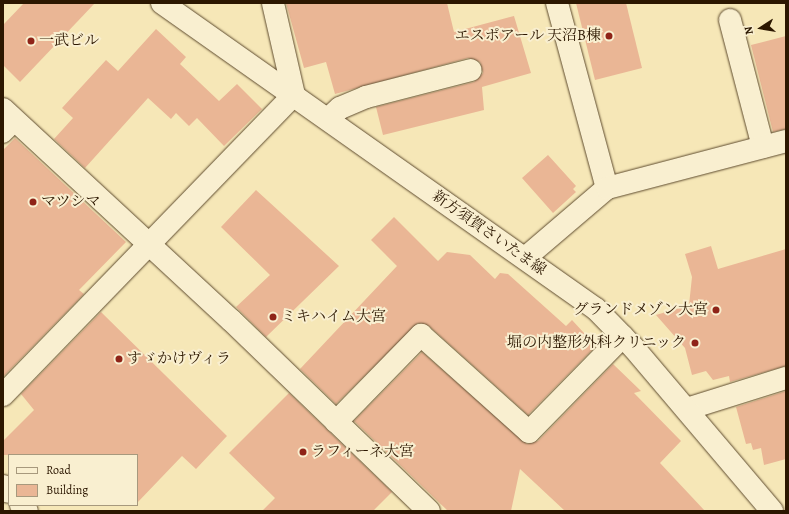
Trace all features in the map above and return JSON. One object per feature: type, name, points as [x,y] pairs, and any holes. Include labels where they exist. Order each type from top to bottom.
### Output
[{"type":"street","name":"新方須賀さいたま線","points":[[162,3],[596,309],[623,336],[772,511]]},
{"type":"street","points":[[3,394],[294,96],[273,3]]},
{"type":"street","points":[[557,3],[607,188]]},
{"type":"street","points":[[730,20],[762,147]]},
{"type":"street","points":[[328,119],[340,108],[366,97],[472,70]]},
{"type":"street","points":[[7,122],[149,246],[429,511]]},
{"type":"street","points":[[525,258],[607,188],[786,141]]},
{"type":"street","points":[[336,422],[421,335],[529,432],[623,336]]},
{"type":"street","points":[[687,410],[786,378]]},
{"type":"building","name":"一武ビル","points":[[24,3],[95,3],[20,82],[3,65],[3,25]]},
{"type":"building","points":[[286,3],[447,3],[454,32],[514,16],[531,73],[482,87],[484,110],[383,135],[376,107],[474,82],[483,73],[480,62],[468,58],[335,94],[326,62],[304,68]]},
{"type":"building","name":"エスポアール 天沼B棟","points":[[576,3],[626,3],[642,68],[595,80]]},
{"type":"building","points":[[156,29],[186,57],[180,64],[219,101],[237,84],[262,109],[224,146],[197,118],[189,126],[176,113],[171,119],[148,98],[85,168],[54,139],[73,118],[62,108],[106,60],[118,71]]},
{"type":"building","points":[[786,36],[786,129],[773,132],[751,45]]},
{"type":"building","points":[[15,138],[126,242],[79,290],[84,294],[3,377],[3,150]]},
{"type":"building","points":[[548,155],[576,186],[573,189],[576,192],[553,213],[522,178]]},
{"type":"building","points":[[256,190],[339,266],[266,337],[236,307],[270,275],[221,227]]},
{"type":"building","points":[[394,217],[438,261],[447,252],[470,255],[495,279],[500,273],[508,274],[566,326],[572,320],[596,346],[528,415],[429,326],[418,323],[336,404],[300,369],[397,266],[371,240]]},
{"type":"building","name":"グランドメゾン大宮","points":[[711,246],[718,269],[786,249],[786,366],[730,382],[729,376],[713,380],[706,371],[692,375],[685,348],[656,315],[689,305],[692,277],[685,254]]},
{"type":"building","points":[[101,312],[227,436],[196,469],[182,456],[138,502],[138,454],[3,455],[3,441],[34,410],[21,394]]},
{"type":"building","points":[[422,352],[527,444],[538,441],[613,364],[641,391],[634,393],[681,441],[660,463],[705,511],[565,511],[520,469],[511,511],[448,511],[354,421]]},
{"type":"building","points":[[786,391],[786,459],[764,465],[761,448],[753,450],[751,443],[746,444],[736,407]]},
{"type":"building","points":[[289,393],[392,492],[373,511],[262,511],[275,498],[229,453]]},
{"type":"place","name":"エスポアール 天沼B棟","points":[[609,36]]},
{"type":"place","name":"一武ビル","points":[[31,41]]},
{"type":"place","name":"マツシマ","points":[[33,202]]},
{"type":"place","name":"グランドメゾン大宮","points":[[716,310]]},
{"type":"place","name":"ミキハイム大宮","points":[[273,317]]},
{"type":"place","name":"堀の内整形外科クリニック","points":[[695,343]]},
{"type":"place","name":"すゞかけヴィラ","points":[[119,359]]},
{"type":"place","name":"ラフィーネ大宮","points":[[303,452]]}]
